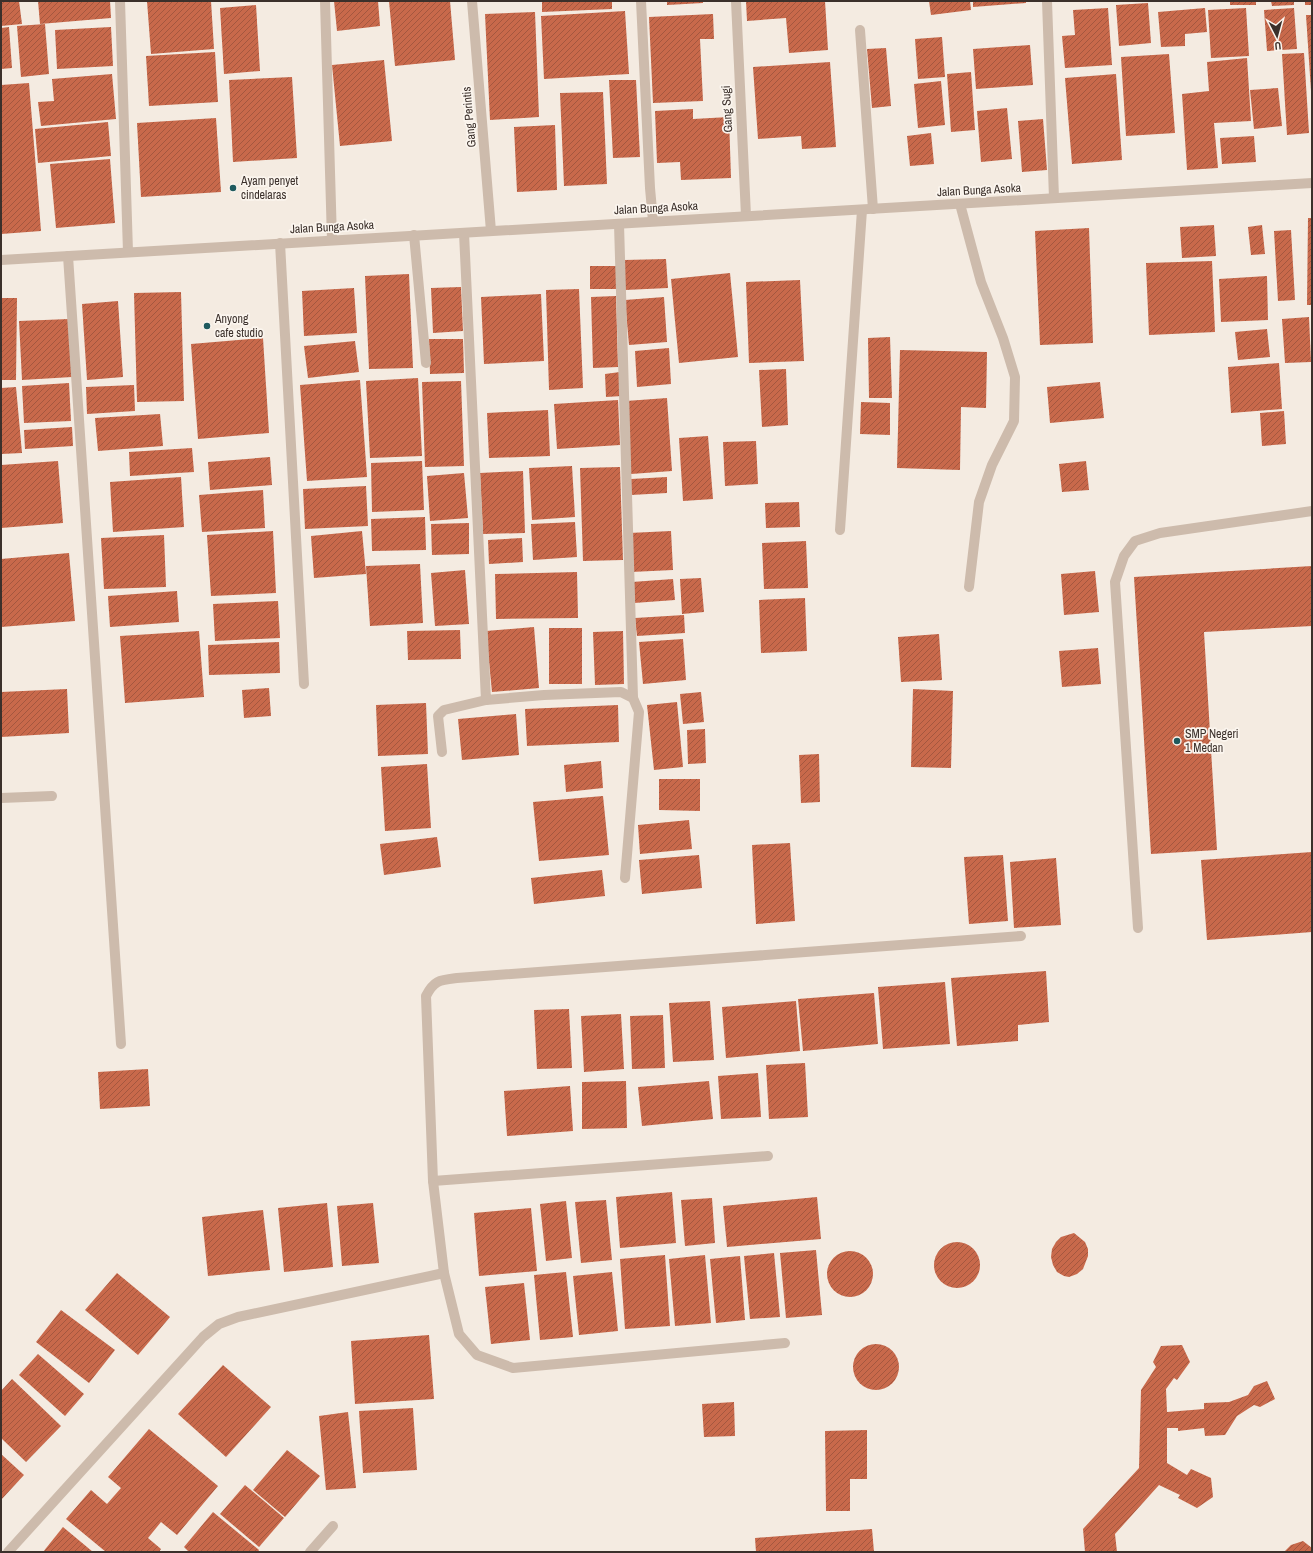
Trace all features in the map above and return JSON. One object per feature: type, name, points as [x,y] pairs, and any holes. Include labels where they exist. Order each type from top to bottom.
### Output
[{"type":"street","points":[[120,1],[128,252]]},
{"type":"street","points":[[325,1],[332,240]]},
{"type":"street","name":"Gang Perintis","points":[[472,1],[492,231]]},
{"type":"street","points":[[641,1],[653,221]]},
{"type":"street","name":"Gang Sugi","points":[[736,1],[746,216]]},
{"type":"street","points":[[1047,1],[1054,198]]},
{"type":"street","points":[[860,30],[873,209]]},
{"type":"street","name":"Jalan Bunga Asoka","points":[[1,260],[1312,183]]},
{"type":"street","points":[[960,204],[981,282],[1003,338],[1015,377],[1014,421],[992,465],[979,502],[969,587]]},
{"type":"street","points":[[840,530],[862,210]]},
{"type":"street","points":[[620,224],[633,698],[639,712],[625,878]]},
{"type":"street","points":[[464,233],[486,700]]},
{"type":"street","points":[[414,235],[426,363]]},
{"type":"street","points":[[280,243],[304,684]]},
{"type":"street","points":[[68,256],[121,1044]]},
{"type":"street","points":[[1138,928],[1115,582],[1124,556],[1135,541],[1160,533],[1312,511]]},
{"type":"street","points":[[442,752],[438,716],[444,710],[486,700],[544,695],[621,692],[633,698]]},
{"type":"street","points":[[1,798],[52,796]]},
{"type":"street","points":[[785,1343],[513,1368],[477,1355],[459,1334],[444,1273],[433,1181],[426,996],[431,986],[438,981],[1021,936]]},
{"type":"street","points":[[433,1181],[768,1156]]},
{"type":"street","points":[[8,1552],[203,1337],[219,1324],[238,1317],[444,1273]]},
{"type":"street","points":[[310,1552],[332,1526]]},
{"type":"building","points":[[1,1],[19,1],[22,24],[1,26]]},
{"type":"building","points":[[38,1],[110,1],[111,18],[40,24]]},
{"type":"building","points":[[147,1],[211,1],[214,49],[151,54]]},
{"type":"building","points":[[334,1],[378,1],[380,26],[337,31]]},
{"type":"building","points":[[389,1],[450,1],[455,60],[395,66]]},
{"type":"building","points":[[542,1],[612,1],[612,9],[542,12]]},
{"type":"building","points":[[667,1],[703,1],[703,3],[667,5]]},
{"type":"building","points":[[746,1],[825,1],[828,50],[789,53],[786,18],[747,21]]},
{"type":"building","points":[[929,1],[970,1],[971,10],[931,15]]},
{"type":"building","points":[[973,1],[1026,1],[1026,3],[973,7]]},
{"type":"building","points":[[1230,1],[1256,1],[1256,5],[1230,5]]},
{"type":"building","points":[[1271,1],[1294,1],[1294,5],[1272,6]]},
{"type":"building","points":[[1305,1],[1312,1],[1312,5],[1305,5]]},
{"type":"building","points":[[1148,3],[1151,43],[1119,46],[1116,5]]},
{"type":"building","points":[[256,5],[260,71],[224,74],[220,8]]},
{"type":"building","points":[[1108,8],[1112,65],[1065,68],[1062,36],[1075,35],[1073,10]]},
{"type":"building","points":[[1205,8],[1207,32],[1185,34],[1185,46],[1161,47],[1158,12]]},
{"type":"building","points":[[1246,8],[1249,56],[1211,58],[1208,10]]},
{"type":"building","points":[[1294,8],[1297,49],[1267,51],[1264,10]]},
{"type":"building","points":[[625,11],[629,74],[544,79],[541,16]]},
{"type":"building","points":[[535,12],[539,117],[490,120],[485,14]]},
{"type":"building","points":[[713,14],[714,39],[700,39],[703,101],[653,103],[649,17]]},
{"type":"building","points":[[1306,15],[1312,15],[1312,91],[1311,91]]},
{"type":"building","points":[[45,24],[49,74],[21,77],[17,26]]},
{"type":"building","points":[[9,27],[12,68],[1,69],[1,28]]},
{"type":"building","points":[[111,27],[113,66],[57,69],[55,30]]},
{"type":"building","points":[[942,37],[945,77],[918,79],[915,39]]},
{"type":"building","points":[[1030,45],[1033,85],[976,89],[973,49]]},
{"type":"building","points":[[886,48],[891,106],[872,108],[867,49]]},
{"type":"building","points":[[215,52],[218,102],[149,106],[146,56]]},
{"type":"building","points":[[1304,53],[1309,133],[1287,135],[1282,54]]},
{"type":"building","points":[[1169,54],[1175,133],[1126,136],[1121,57]]},
{"type":"building","points":[[1247,58],[1251,121],[1214,123],[1218,168],[1187,170],[1182,94],[1209,91],[1207,62]]},
{"type":"building","points":[[384,60],[392,141],[340,146],[332,65]]},
{"type":"building","points":[[830,62],[836,147],[802,149],[801,136],[758,139],[753,67]]},
{"type":"building","points":[[971,72],[975,130],[951,132],[947,74]]},
{"type":"building","points":[[112,74],[116,119],[41,126],[38,102],[54,101],[52,79]]},
{"type":"building","points":[[1116,74],[1122,160],[1072,164],[1065,78]]},
{"type":"building","points":[[292,77],[297,158],[233,162],[229,80]]},
{"type":"building","points":[[609,80],[636,80],[640,157],[613,158]]},
{"type":"building","points":[[941,81],[945,125],[918,128],[914,84]]},
{"type":"building","points":[[29,83],[41,231],[1,234],[1,85]]},
{"type":"building","points":[[1278,88],[1282,126],[1254,129],[1250,90]]},
{"type":"building","points":[[603,92],[607,184],[564,186],[560,93]]},
{"type":"building","points":[[1007,108],[1012,159],[981,162],[977,111]]},
{"type":"building","points":[[693,109],[693,119],[729,117],[731,178],[681,180],[680,162],[657,163],[655,111]]},
{"type":"building","points":[[216,118],[221,192],[141,197],[137,123]]},
{"type":"building","points":[[1043,119],[1047,170],[1022,172],[1018,121]]},
{"type":"building","points":[[108,122],[111,156],[38,163],[35,129]]},
{"type":"building","points":[[555,125],[557,190],[517,192],[514,127]]},
{"type":"building","points":[[931,133],[934,164],[910,166],[907,136]]},
{"type":"building","points":[[1254,136],[1256,162],[1222,164],[1220,138]]},
{"type":"building","points":[[110,159],[115,223],[56,228],[50,164]]},
{"type":"building","points":[[1308,218],[1312,218],[1312,305],[1307,305]]},
{"type":"building","points":[[1214,225],[1216,256],[1182,258],[1180,227]]},
{"type":"building","points":[[1262,225],[1265,254],[1251,255],[1248,227]]},
{"type":"building","points":[[1089,228],[1093,343],[1040,345],[1035,231]]},
{"type":"building","points":[[1291,230],[1295,300],[1278,301],[1274,231]]},
{"type":"building","points":[[666,259],[668,288],[625,290],[624,260]]},
{"type":"building","points":[[1212,261],[1215,332],[1149,335],[1146,263]]},
{"type":"building","points":[[590,266],[618,266],[618,289],[590,289]]},
{"type":"building","points":[[730,273],[738,357],[679,363],[671,279]]},
{"type":"building","points":[[409,274],[413,368],[369,369],[365,276]]},
{"type":"building","points":[[1267,276],[1268,320],[1221,322],[1219,279]]},
{"type":"building","points":[[800,280],[804,361],[749,363],[746,282]]},
{"type":"building","points":[[461,287],[463,331],[433,333],[431,288]]},
{"type":"building","points":[[354,288],[357,333],[304,336],[302,291]]},
{"type":"building","points":[[579,289],[583,388],[549,390],[546,290]]},
{"type":"building","points":[[181,292],[184,401],[137,402],[134,293]]},
{"type":"building","points":[[541,294],[544,361],[484,364],[481,297]]},
{"type":"building","points":[[616,296],[618,367],[593,368],[591,297]]},
{"type":"building","points":[[664,297],[667,342],[629,345],[625,300]]},
{"type":"building","points":[[1,298],[17,298],[16,380],[1,380]]},
{"type":"building","points":[[118,301],[123,377],[87,380],[82,304]]},
{"type":"building","points":[[1309,317],[1311,362],[1285,363],[1282,319]]},
{"type":"building","points":[[69,319],[72,377],[22,380],[19,321]]},
{"type":"building","points":[[1267,329],[1270,357],[1238,360],[1235,332]]},
{"type":"building","points":[[890,337],[892,398],[869,398],[868,338]]},
{"type":"building","points":[[263,338],[269,433],[198,439],[191,344]]},
{"type":"building","points":[[429,339],[463,339],[464,373],[430,374]]},
{"type":"building","points":[[355,341],[359,372],[308,378],[304,346]]},
{"type":"building","points":[[669,348],[671,384],[637,387],[635,351]]},
{"type":"building","points":[[900,350],[987,352],[986,408],[961,407],[960,470],[897,468]]},
{"type":"building","points":[[1279,363],[1282,409],[1231,413],[1228,367]]},
{"type":"building","points":[[786,369],[788,425],[762,427],[759,370]]},
{"type":"building","points":[[620,372],[622,396],[606,397],[605,374]]},
{"type":"building","points":[[418,378],[422,456],[370,458],[366,381]]},
{"type":"building","points":[[360,380],[367,477],[307,481],[300,385]]},
{"type":"building","points":[[461,381],[464,466],[425,467],[422,382]]},
{"type":"building","points":[[1100,382],[1104,418],[1050,423],[1047,387]]},
{"type":"building","points":[[69,383],[71,421],[24,423],[22,386]]},
{"type":"building","points":[[134,385],[135,411],[87,414],[86,387]]},
{"type":"building","points":[[16,387],[22,453],[1,454],[1,388]]},
{"type":"building","points":[[667,398],[672,471],[631,474],[626,401]]},
{"type":"building","points":[[618,400],[620,445],[557,449],[554,404]]},
{"type":"building","points":[[861,402],[890,403],[890,435],[860,434]]},
{"type":"building","points":[[548,410],[550,456],[489,458],[487,413]]},
{"type":"building","points":[[1284,411],[1286,444],[1262,446],[1260,413]]},
{"type":"building","points":[[160,414],[163,446],[98,451],[95,418]]},
{"type":"building","points":[[72,427],[73,446],[25,449],[24,430]]},
{"type":"building","points":[[708,436],[713,499],[683,501],[679,438]]},
{"type":"building","points":[[756,441],[758,484],[725,486],[723,442]]},
{"type":"building","points":[[192,448],[194,472],[130,476],[129,452]]},
{"type":"building","points":[[270,457],[272,485],[210,490],[208,462]]},
{"type":"building","points":[[58,461],[63,523],[1,528],[1,465]]},
{"type":"building","points":[[422,461],[424,510],[372,512],[371,463]]},
{"type":"building","points":[[1086,461],[1089,490],[1062,492],[1059,464]]},
{"type":"building","points":[[572,466],[575,517],[532,520],[529,468]]},
{"type":"building","points":[[620,467],[623,560],[583,561],[580,468]]},
{"type":"building","points":[[523,471],[525,533],[483,534],[480,473]]},
{"type":"building","points":[[464,473],[468,518],[430,521],[427,476]]},
{"type":"building","points":[[181,477],[184,527],[113,532],[110,482]]},
{"type":"building","points":[[667,477],[667,493],[631,495],[631,479]]},
{"type":"building","points":[[366,486],[368,526],[305,529],[303,489]]},
{"type":"building","points":[[263,490],[265,528],[202,532],[199,495]]},
{"type":"building","points":[[799,502],[800,527],[766,528],[765,503]]},
{"type":"building","points":[[425,517],[426,550],[372,551],[371,519]]},
{"type":"building","points":[[575,522],[577,557],[533,560],[531,524]]},
{"type":"building","points":[[469,523],[469,554],[432,555],[431,524]]},
{"type":"building","points":[[273,531],[276,593],[211,596],[207,535]]},
{"type":"building","points":[[362,531],[366,574],[314,578],[311,536]]},
{"type":"building","points":[[671,531],[673,570],[631,572],[629,533]]},
{"type":"building","points":[[164,535],[166,587],[104,589],[101,538]]},
{"type":"building","points":[[522,538],[523,562],[489,564],[488,540]]},
{"type":"building","points":[[806,541],[808,588],[764,589],[762,543]]},
{"type":"building","points":[[69,553],[75,621],[1,627],[1,559]]},
{"type":"building","points":[[420,564],[423,623],[370,626],[366,566]]},
{"type":"building","name":"SMP Negeri 1 Medan","points":[[1312,566],[1312,626],[1204,632],[1217,850],[1151,854],[1134,577]]},
{"type":"building","points":[[465,570],[469,624],[435,626],[431,573]]},
{"type":"building","points":[[1095,571],[1099,612],[1064,615],[1061,574]]},
{"type":"building","points":[[577,572],[578,618],[496,619],[495,574]]},
{"type":"building","points":[[701,578],[704,612],[682,614],[680,579]]},
{"type":"building","points":[[673,579],[675,600],[634,603],[632,582]]},
{"type":"building","points":[[177,591],[179,622],[110,627],[108,596]]},
{"type":"building","points":[[805,598],[807,651],[761,653],[759,600]]},
{"type":"building","points":[[278,601],[280,638],[215,641],[213,604]]},
{"type":"building","points":[[684,615],[685,633],[637,636],[635,618]]},
{"type":"building","points":[[534,627],[539,688],[492,692],[486,631]]},
{"type":"building","points":[[549,628],[582,628],[582,684],[549,684]]},
{"type":"building","points":[[460,630],[461,659],[408,660],[407,631]]},
{"type":"building","points":[[199,631],[204,697],[125,703],[120,636]]},
{"type":"building","points":[[623,631],[624,684],[595,685],[593,632]]},
{"type":"building","points":[[939,634],[942,680],[901,682],[898,637]]},
{"type":"building","points":[[683,639],[686,680],[643,684],[639,642]]},
{"type":"building","points":[[279,642],[280,673],[209,675],[208,645]]},
{"type":"building","points":[[1098,648],[1101,684],[1062,687],[1059,651]]},
{"type":"building","points":[[269,688],[271,716],[244,718],[242,690]]},
{"type":"building","points":[[67,689],[69,733],[1,737],[1,692]]},
{"type":"building","points":[[913,689],[953,691],[951,768],[911,767]]},
{"type":"building","points":[[701,692],[704,722],[683,724],[680,694]]},
{"type":"building","points":[[677,702],[683,767],[654,770],[647,705]]},
{"type":"building","points":[[426,703],[428,754],[378,756],[376,705]]},
{"type":"building","points":[[618,705],[619,742],[527,746],[525,709]]},
{"type":"building","points":[[516,714],[519,755],[462,760],[458,719]]},
{"type":"building","points":[[705,729],[706,763],[688,764],[687,730]]},
{"type":"building","points":[[819,754],[820,802],[801,803],[799,755]]},
{"type":"building","points":[[601,761],[603,788],[566,792],[564,765]]},
{"type":"building","points":[[427,764],[431,828],[385,831],[381,767]]},
{"type":"building","points":[[659,779],[700,779],[700,811],[659,810]]},
{"type":"building","points":[[603,796],[609,855],[539,861],[533,802]]},
{"type":"building","points":[[689,820],[692,849],[640,854],[638,825]]},
{"type":"building","points":[[437,837],[441,867],[384,875],[380,844]]},
{"type":"building","points":[[790,843],[795,921],[756,924],[752,845]]},
{"type":"building","points":[[1312,852],[1312,932],[1207,940],[1201,860]]},
{"type":"building","points":[[699,855],[702,888],[642,894],[639,860]]},
{"type":"building","points":[[1003,855],[1008,921],[969,924],[964,857]]},
{"type":"building","points":[[1056,858],[1061,925],[1014,928],[1010,862]]},
{"type":"building","points":[[602,870],[605,896],[534,904],[531,878]]},
{"type":"building","points":[[1046,971],[1049,1022],[1018,1025],[1018,1041],[957,1046],[951,978]]},
{"type":"building","points":[[945,982],[950,1044],[883,1049],[878,987]]},
{"type":"building","points":[[874,993],[878,1044],[803,1051],[798,999]]},
{"type":"building","points":[[710,1001],[714,1060],[673,1062],[669,1003]]},
{"type":"building","points":[[796,1001],[800,1051],[726,1058],[722,1007]]},
{"type":"building","points":[[569,1009],[572,1068],[537,1069],[534,1010]]},
{"type":"building","points":[[621,1014],[624,1069],[584,1072],[581,1016]]},
{"type":"building","points":[[663,1015],[665,1068],[632,1069],[630,1016]]},
{"type":"building","points":[[805,1063],[808,1117],[769,1119],[766,1065]]},
{"type":"building","points":[[148,1069],[150,1106],[100,1109],[98,1072]]},
{"type":"building","points":[[758,1073],[761,1117],[721,1119],[718,1076]]},
{"type":"building","points":[[626,1081],[627,1128],[582,1129],[582,1082]]},
{"type":"building","points":[[709,1081],[713,1119],[642,1126],[638,1087]]},
{"type":"building","points":[[570,1086],[573,1131],[507,1136],[504,1091]]},
{"type":"building","points":[[672,1192],[676,1243],[620,1248],[616,1197]]},
{"type":"building","points":[[817,1197],[821,1239],[727,1247],[723,1206]]},
{"type":"building","points":[[712,1198],[715,1243],[685,1246],[681,1200]]},
{"type":"building","points":[[606,1200],[612,1260],[581,1263],[575,1202]]},
{"type":"building","points":[[566,1201],[572,1258],[546,1261],[540,1204]]},
{"type":"building","points":[[327,1203],[333,1267],[284,1272],[278,1208]]},
{"type":"building","points":[[373,1203],[379,1263],[342,1266],[337,1206]]},
{"type":"building","points":[[531,1208],[537,1271],[479,1276],[474,1213]]},
{"type":"building","points":[[263,1210],[270,1270],[208,1276],[202,1217]]},
{"type":"building","points":[[1074,1233],[1085,1242],[1088,1249],[1088,1256],[1083,1269],[1077,1274],[1069,1277],[1057,1272],[1051,1257],[1052,1249],[1056,1242],[1061,1237]]},
{"type":"building","points":[[957,1242],[970,1246],[976,1252],[980,1265],[976,1278],[970,1284],[957,1288],[944,1284],[938,1278],[934,1265],[938,1252],[944,1246]]},
{"type":"building","points":[[816,1250],[822,1315],[786,1318],[780,1253]]},
{"type":"building","points":[[850,1251],[863,1255],[869,1261],[873,1274],[869,1287],[863,1293],[850,1297],[837,1293],[831,1287],[827,1274],[831,1261],[837,1255]]},
{"type":"building","points":[[774,1253],[780,1317],[750,1319],[744,1256]]},
{"type":"building","points":[[665,1255],[670,1326],[625,1329],[620,1259]]},
{"type":"building","points":[[705,1255],[711,1323],[675,1326],[669,1259]]},
{"type":"building","points":[[740,1256],[745,1320],[716,1323],[710,1259]]},
{"type":"building","points":[[566,1272],[573,1337],[540,1340],[534,1275]]},
{"type":"building","points":[[612,1272],[618,1331],[579,1335],[573,1276]]},
{"type":"building","points":[[117,1273],[170,1317],[138,1355],[85,1310]]},
{"type":"building","points":[[524,1283],[530,1340],[491,1344],[485,1287]]},
{"type":"building","points":[[61,1310],[115,1350],[89,1383],[36,1342]]},
{"type":"building","points":[[429,1335],[434,1399],[355,1404],[351,1341]]},
{"type":"building","points":[[876,1344],[889,1348],[895,1354],[899,1367],[895,1380],[889,1386],[876,1390],[863,1386],[857,1380],[853,1367],[857,1354],[863,1348]]},
{"type":"building","points":[[1182,1345],[1190,1362],[1177,1380],[1174,1378],[1166,1389],[1167,1412],[1204,1409],[1204,1403],[1229,1402],[1248,1395],[1254,1386],[1267,1381],[1275,1399],[1260,1407],[1254,1405],[1237,1416],[1225,1435],[1205,1436],[1204,1428],[1178,1431],[1178,1428],[1167,1428],[1167,1463],[1187,1475],[1191,1469],[1211,1478],[1213,1497],[1197,1508],[1178,1498],[1180,1495],[1159,1485],[1115,1534],[1117,1552],[1085,1552],[1083,1529],[1139,1468],[1141,1390],[1156,1367],[1153,1362],[1161,1346]]},
{"type":"building","points":[[38,1354],[84,1394],[65,1416],[19,1375]]},
{"type":"building","points":[[223,1365],[271,1407],[226,1457],[178,1414]]},
{"type":"building","points":[[12,1379],[61,1426],[26,1462],[1,1438],[1,1391]]},
{"type":"building","points":[[734,1402],[735,1436],[704,1437],[702,1404]]},
{"type":"building","points":[[413,1408],[417,1470],[363,1473],[359,1411]]},
{"type":"building","points":[[348,1412],[356,1488],[326,1490],[319,1416]]},
{"type":"building","points":[[149,1429],[218,1486],[177,1535],[161,1522],[148,1538],[161,1549],[159,1552],[106,1552],[66,1519],[91,1490],[107,1504],[121,1488],[108,1477]]},
{"type":"building","points":[[867,1430],[867,1479],[850,1479],[850,1511],[826,1511],[825,1431]]},
{"type":"building","points":[[287,1450],[320,1476],[285,1517],[253,1490]]},
{"type":"building","points":[[1,1454],[24,1475],[1,1500]]},
{"type":"building","points":[[245,1485],[284,1518],[259,1547],[220,1514]]},
{"type":"building","points":[[213,1512],[259,1550],[258,1552],[189,1552],[184,1547]]},
{"type":"building","points":[[63,1527],[93,1552],[43,1552]]},
{"type":"building","points":[[872,1529],[874,1552],[756,1552],[755,1538]]},
{"type":"building","points":[[1303,1541],[1312,1548],[1312,1552],[1284,1552],[1291,1545]]},
{"type":"place","name":"Ayam penyet cindelaras","points":[[233,188]]},
{"type":"place","name":"Anyong cafe studio","points":[[207,326]]},
{"type":"place","name":"SMP Negeri 1 Medan","points":[[1177,741]]}]
